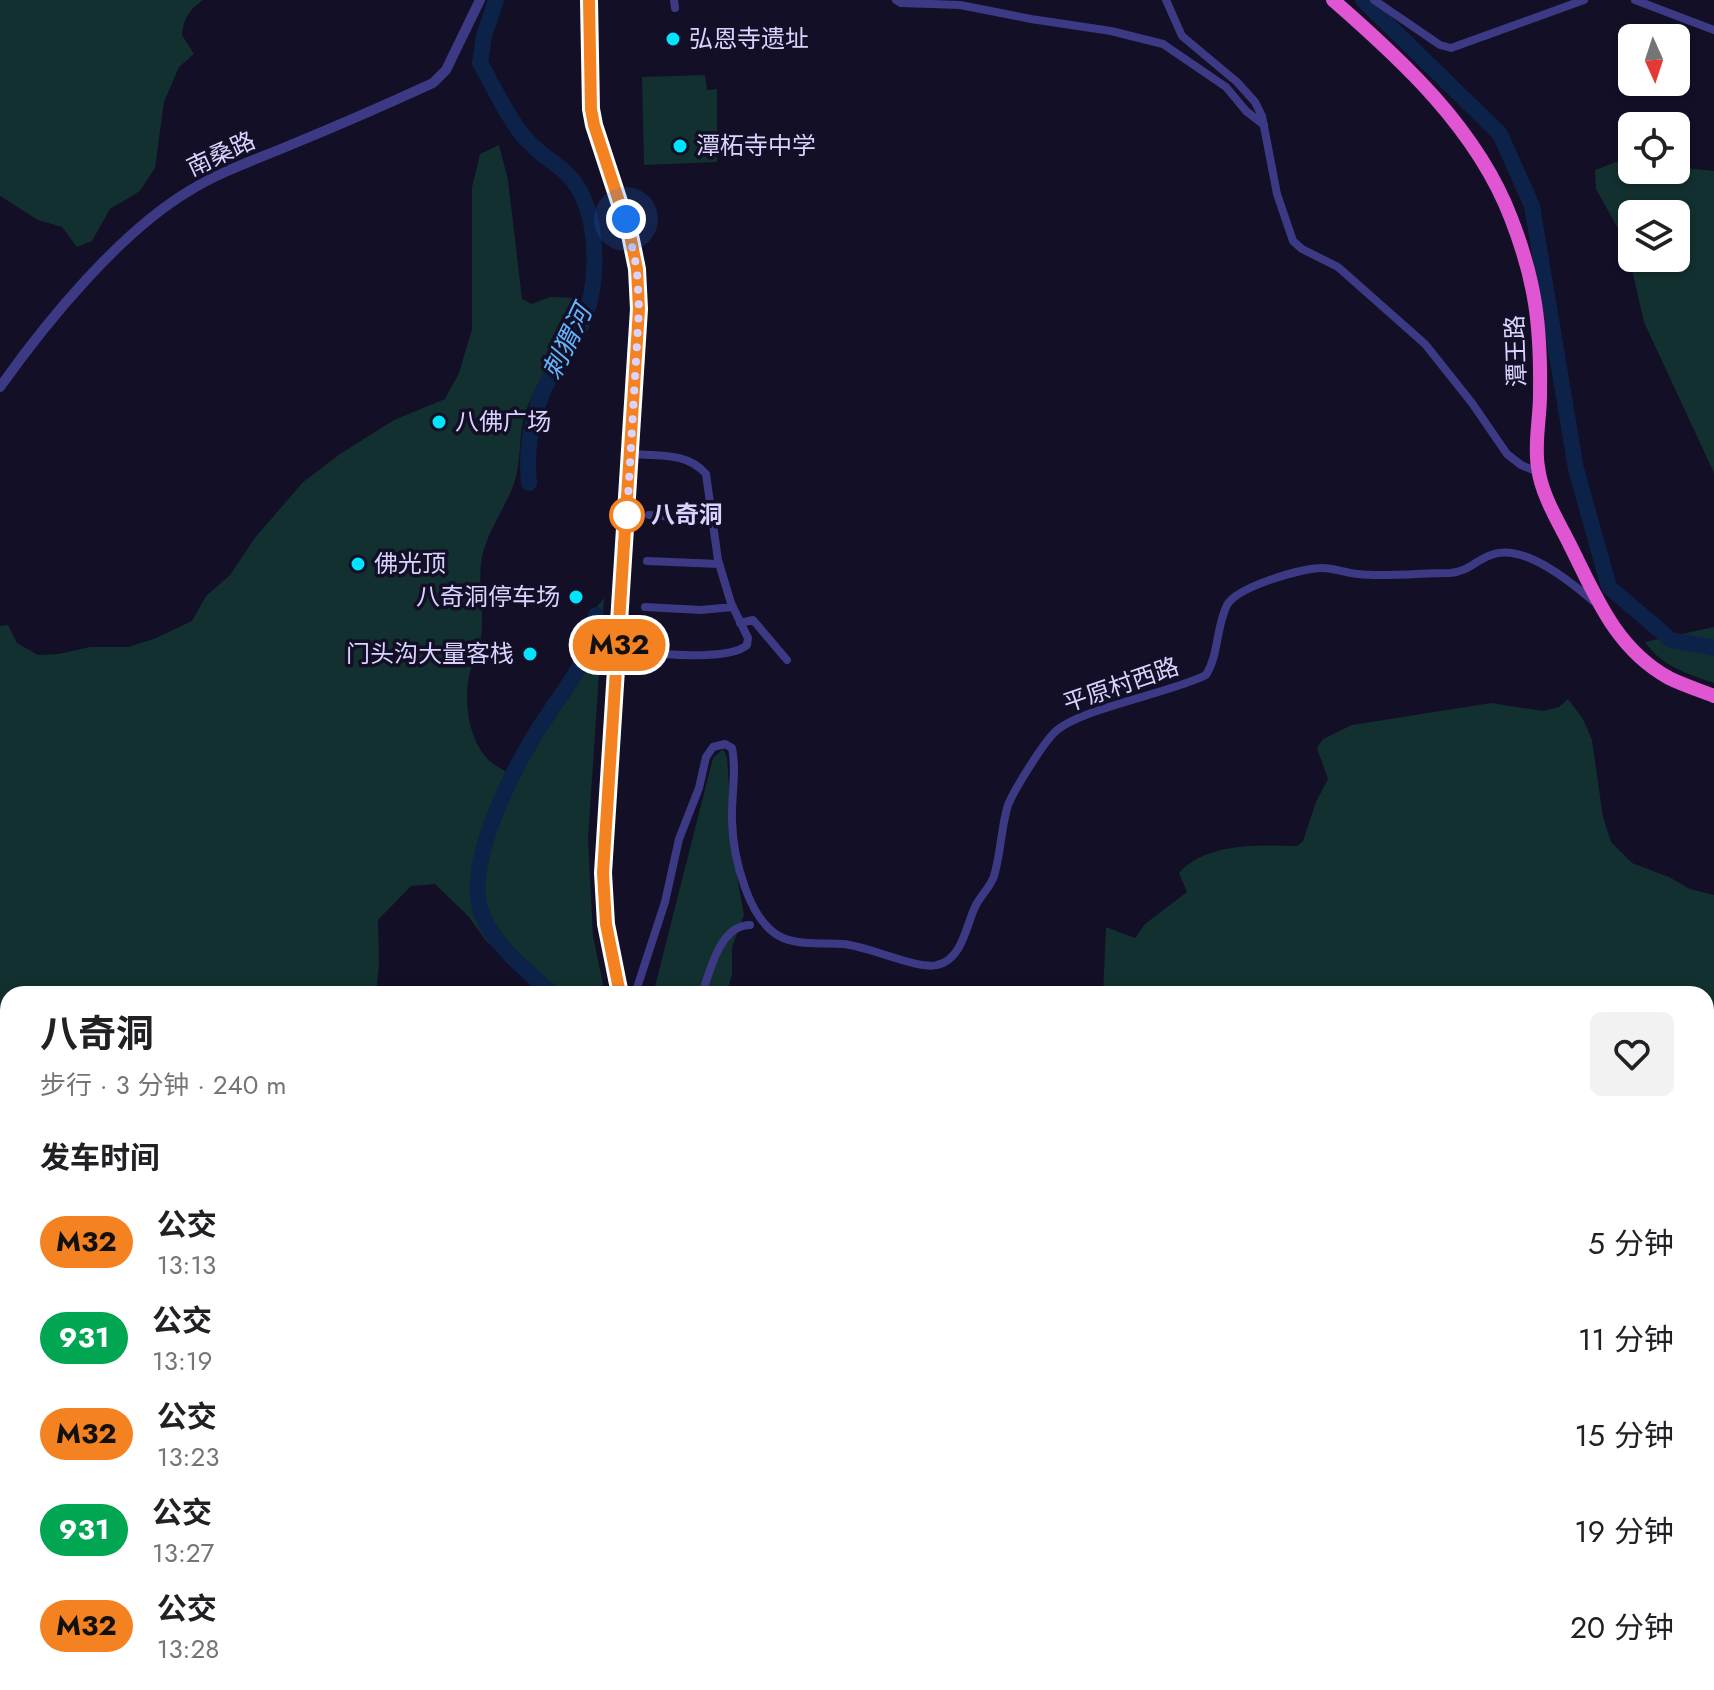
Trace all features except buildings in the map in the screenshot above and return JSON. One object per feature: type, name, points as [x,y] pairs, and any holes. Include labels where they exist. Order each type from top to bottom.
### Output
[{"type":"highway","name":"潭王路","points":[[1333,0],[1384,44],[1462,130],[1489,170],[1511,217],[1532,280],[1538,311],[1541,344],[1538,472],[1598,604],[1610,625],[1650,666],[1671,679],[1714,696]]},
{"type":"main road","points":[[589,0],[591,109],[606,168],[626,219],[638,279],[639,309],[603,896],[619,986]]},
{"type":"street","name":"南桑路","points":[[0,387],[72,296],[139,228],[188,191],[433,83],[446,70],[480,0]]},
{"type":"street","points":[[896,0],[901,3],[960,5],[1111,31],[1163,44],[1226,87],[1246,111],[1265,126]]},
{"type":"street","points":[[1166,0],[1182,36],[1237,82],[1255,102],[1265,126],[1277,194],[1293,241],[1302,249],[1338,267],[1425,344],[1472,403],[1507,454],[1521,465],[1538,472]]},
{"type":"street","points":[[1374,0],[1440,45],[1451,48],[1584,0]]},
{"type":"street","points":[[1635,0],[1714,30]]},
{"type":"street","points":[[619,651],[723,655],[740,651],[747,645],[748,638],[733,607],[719,564],[706,474],[697,463],[677,457],[631,454]]},
{"type":"street","points":[[649,515],[711,520]]},
{"type":"street","name":"平原村西路","points":[[638,986],[665,902],[679,839],[699,788],[706,757],[713,747],[725,744],[732,748],[732,825],[737,854],[745,886],[764,924],[787,940],[858,945],[937,966],[957,950],[976,904],[987,890],[1011,798],[1053,733],[1069,723],[1206,675],[1213,665],[1227,606],[1234,596],[1306,570],[1324,568],[1366,575],[1450,573],[1464,571],[1491,555],[1501,553],[1520,556],[1548,567],[1598,604]]},
{"type":"street","points":[[647,561],[719,564]]},
{"type":"street","points":[[645,607],[701,610],[733,607]]},
{"type":"street","points":[[740,623],[753,620],[787,660]]},
{"type":"street","points":[[705,986],[722,943],[731,932],[745,924],[750,925]]},
{"type":"green space","points":[[0,0],[203,0],[191,11],[184,24],[182,35],[194,54],[179,67],[164,102],[155,168],[140,191],[110,209],[92,241],[77,247],[62,227],[38,220],[0,196]]},
{"type":"green space","points":[[705,75],[707,90],[717,89],[717,162],[644,165],[642,77]]},
{"type":"green space","points":[[499,145],[508,180],[522,299],[532,304],[550,297],[576,298],[570,328],[527,408],[515,480],[482,558],[481,637],[468,683],[469,720],[484,754],[495,765],[519,778],[533,745],[554,714],[568,685],[587,619],[604,598],[588,839],[593,936],[603,986],[535,986],[486,941],[469,917],[435,884],[411,886],[378,920],[377,986],[0,986],[0,626],[8,625],[17,643],[38,655],[90,647],[128,647],[192,621],[206,596],[230,575],[254,539],[303,482],[394,420],[445,399],[459,373],[472,329],[472,187],[480,154]]},
{"type":"green space","points":[[1616,162],[1618,184],[1690,184],[1690,168],[1714,171],[1714,473],[1644,322],[1633,272],[1690,272],[1690,200],[1618,200],[1618,229],[1596,189],[1595,170]]},
{"type":"green space","points":[[1714,627],[1714,683],[1667,663],[1645,642]]},
{"type":"green space","points":[[1568,699],[1583,719],[1592,740],[1603,817],[1611,842],[1632,863],[1690,889],[1714,895],[1714,986],[1103,986],[1106,927],[1135,938],[1145,924],[1187,892],[1179,873],[1190,863],[1219,851],[1267,845],[1297,846],[1303,841],[1316,802],[1328,779],[1317,748],[1323,739],[1352,725],[1491,703],[1543,711],[1559,707]]},
{"type":"green space","points":[[723,749],[727,757],[734,860],[744,915],[732,947],[732,975],[729,986],[655,986],[713,758]]},
{"type":"waterway","name":"刺猬河","points":[[496,0],[484,36],[480,63],[524,137],[571,178],[577,187],[588,212],[594,244],[594,278],[587,310],[577,334],[544,389],[534,420],[529,450],[529,483]]},
{"type":"waterway","points":[[1363,0],[1500,134],[1532,206],[1576,469],[1609,587],[1671,640],[1714,648]]},
{"type":"waterway","name":"刺猬河","points":[[543,986],[513,958],[489,928],[478,895],[479,869],[496,812],[509,783],[537,732],[580,667],[591,642],[596,615]]},
{"type":"bus line","name":"M32","points":[[589,0],[591,109],[599,146],[626,219],[639,289],[603,873],[606,924],[618,986]]},
{"type":"place","name":"弘恩寺遗址","points":[[673,39]]},
{"type":"place","name":"潭柘寺中学","points":[[680,146]]},
{"type":"place","name":"八佛广场","points":[[439,422]]},
{"type":"place","name":"八奇洞","points":[[627,515]]},
{"type":"place","name":"佛光顶","points":[[358,564]]},
{"type":"place","name":"八奇洞停车场","points":[[576,597]]},
{"type":"place","name":"门头沟大量客栈","points":[[530,654]]},
{"type":"route","points":[[626,219],[639,289],[627,515]]}]
